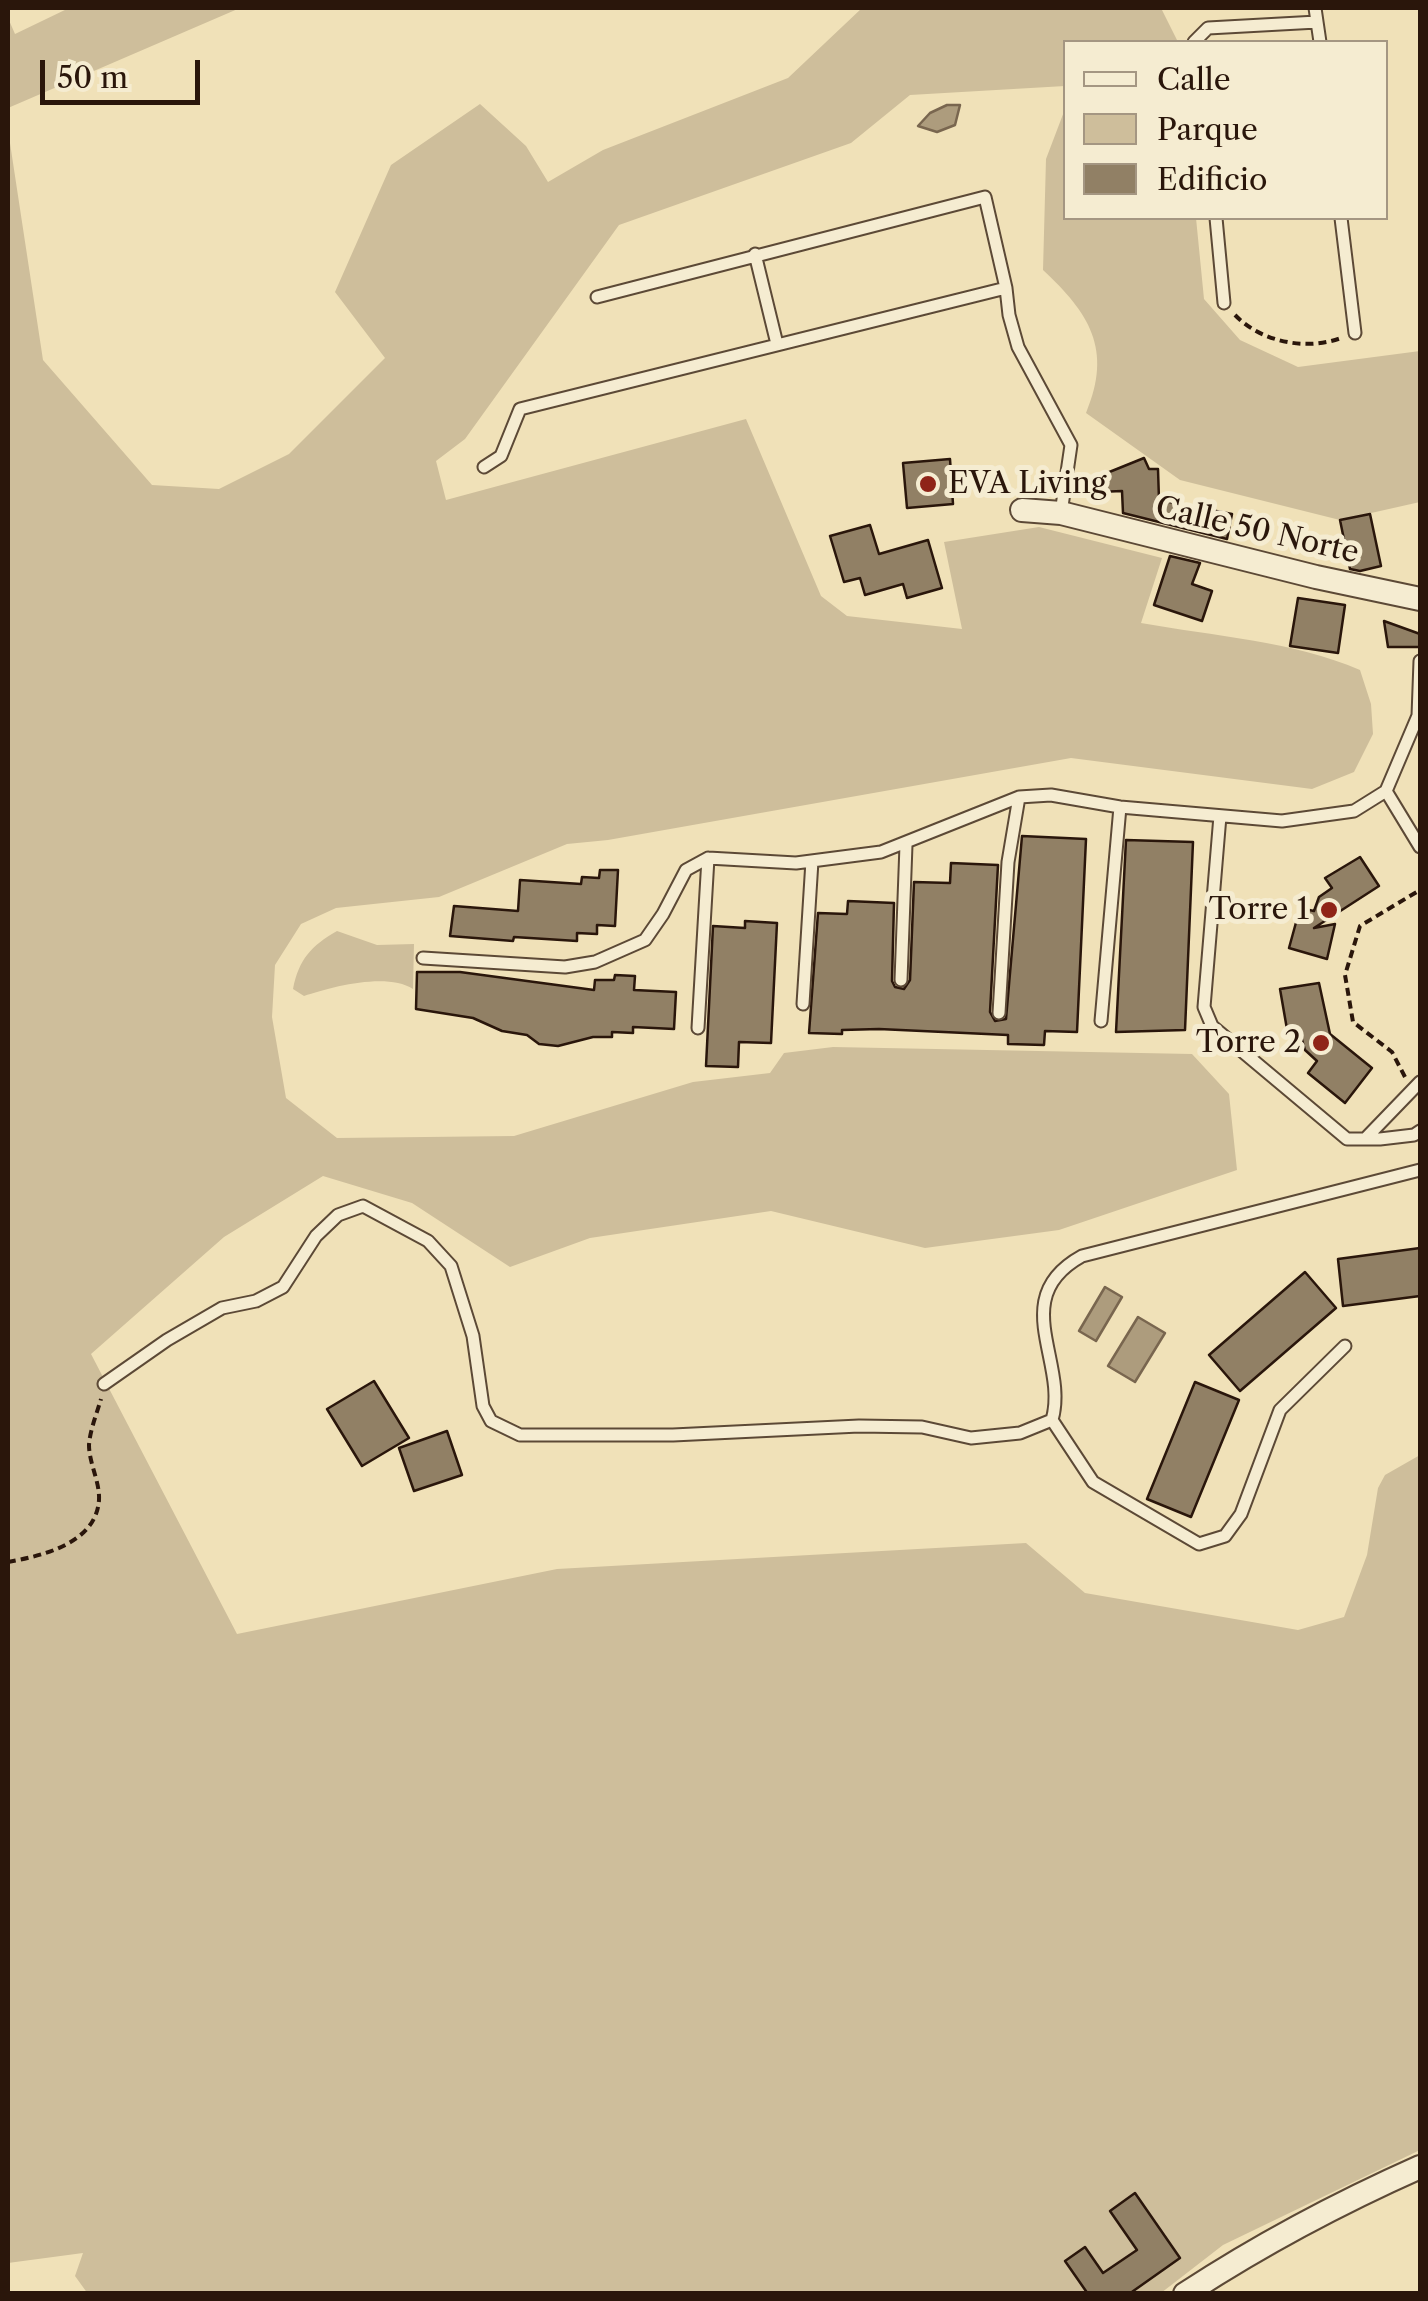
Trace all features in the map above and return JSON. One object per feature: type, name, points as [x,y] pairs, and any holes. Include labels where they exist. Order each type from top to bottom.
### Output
[{"type":"street","name":"Calle 50 Norte","points":[[1022,510],[1061,513],[1420,599]]},
{"type":"street","points":[[1185,2294],[1297,2228],[1420,2166]]},
{"type":"lane","points":[[1315,8],[1320,40]]},
{"type":"lane","points":[[1196,40],[1208,28],[1317,22]]},
{"type":"lane","points":[[597,297],[985,197],[1018,347],[1071,446],[1061,513]]},
{"type":"lane","points":[[1216,220],[1224,303]]},
{"type":"lane","points":[[1341,220],[1355,333]]},
{"type":"lane","points":[[755,254],[777,344]]},
{"type":"lane","points":[[484,467],[502,456],[520,409],[1006,288]]},
{"type":"lane","points":[[423,958],[566,968],[595,962],[645,940],[686,870],[708,858],[812,862],[880,852],[1019,797],[1051,794],[1120,807],[1282,821],[1354,811],[1386,791],[1419,714],[1420,661]]},
{"type":"lane","points":[[1386,791],[1420,847]]},
{"type":"lane","points":[[1000,1013],[1008,862],[1019,797]]},
{"type":"lane","points":[[1101,1021],[1120,807]]},
{"type":"lane","points":[[1220,816],[1204,1007],[1212,1026],[1347,1139],[1414,1135],[1420,1131]]},
{"type":"lane","points":[[901,980],[906,844]]},
{"type":"lane","points":[[698,1028],[708,858]]},
{"type":"lane","points":[[803,1004],[812,862]]},
{"type":"lane","points":[[1365,1139],[1417,1085]]},
{"type":"lane","points":[[1052,1420],[1057,1404],[1042,1322],[1046,1296],[1064,1265],[1082,1256],[1420,1170]]},
{"type":"lane","points":[[104,1384],[222,1308],[256,1301],[283,1287],[316,1236],[338,1216],[363,1206],[428,1241],[451,1266],[473,1336],[482,1406],[491,1421],[520,1435],[673,1435],[875,1426],[922,1427],[971,1438],[1020,1432],[1052,1420]]},
{"type":"lane","points":[[1052,1420],[1093,1482],[1199,1544],[1226,1536],[1241,1514],[1280,1410],[1345,1346]]},
{"type":"path","points":[[1224,303],[1247,327],[1295,345],[1330,342],[1355,333]]},
{"type":"path","points":[[1417,1085],[1399,1070],[1392,1052],[1353,1022],[1345,976],[1360,926],[1420,890]]},
{"type":"path","points":[[8,1562],[44,1555],[74,1542],[90,1521],[100,1502],[90,1445],[104,1384]]},
{"type":"green space","points":[[69,8],[240,8],[8,108],[8,18],[15,34]]},
{"type":"green space","points":[[862,8],[1161,8],[1177,40],[1063,40],[1063,86],[910,95],[851,143],[619,225],[465,439],[436,461],[446,500],[746,419],[821,596],[847,616],[962,629],[944,542],[1039,527],[1162,558],[1141,623],[1308,652],[1360,670],[1371,704],[1373,734],[1354,772],[1312,789],[1071,758],[567,844],[439,897],[336,908],[301,924],[275,965],[272,1017],[286,1098],[337,1138],[514,1136],[693,1082],[770,1073],[784,1053],[833,1047],[1192,1054],[1229,1094],[1237,1170],[1059,1230],[925,1248],[771,1211],[590,1238],[510,1267],[412,1203],[323,1176],[224,1237],[91,1354],[237,1634],[557,1569],[1026,1543],[1085,1593],[1298,1630],[1344,1617],[1367,1555],[1378,1488],[1385,1475],[1420,1455],[1420,2150],[1223,2245],[1161,2293],[88,2294],[75,2276],[83,2253],[8,2263],[8,130],[43,360],[152,485],[219,489],[289,454],[385,358],[335,292],[391,165],[480,104],[526,146],[548,182],[603,150],[788,78]]},
{"type":"green space","points":[[1063,114],[1063,220],[1196,220],[1204,299],[1240,340],[1298,367],[1420,351],[1420,502],[1340,520],[1180,480],[1086,413],[1097,370],[1092,334],[1073,301],[1043,270],[1046,159]]},
{"type":"green space","points":[[337,931],[377,945],[414,944],[413,989],[374,981],[304,996],[293,989],[308,954]]},
{"type":"shaded area","points":[[947,105],[960,105],[955,125],[937,132],[918,126],[930,113]]},
{"type":"shaded area","points":[[1105,1287],[1122,1297],[1096,1341],[1079,1331]]},
{"type":"shaded area","points":[[1138,1317],[1165,1333],[1135,1382],[1108,1366]]},
{"type":"building","points":[[1144,458],[1149,469],[1158,469],[1159,500],[1232,514],[1227,539],[1123,513],[1122,491],[1098,492],[1097,477]]},
{"type":"building","name":"EVA Living","points":[[950,459],[953,504],[907,508],[903,463]]},
{"type":"building","points":[[1370,514],[1381,566],[1350,569],[1340,520]]},
{"type":"building","points":[[870,525],[879,554],[928,540],[942,588],[907,598],[903,584],[865,595],[860,578],[844,582],[830,536]]},
{"type":"building","points":[[1170,556],[1200,563],[1192,584],[1212,591],[1202,621],[1154,605]]},
{"type":"building","points":[[1298,598],[1345,605],[1338,653],[1290,646]]},
{"type":"building","points":[[1384,621],[1420,634],[1420,647],[1388,647]]},
{"type":"building","points":[[1022,836],[1086,839],[1077,1032],[1045,1031],[1044,1045],[1008,1044],[1008,1035],[879,1029],[809,1033],[818,913],[847,914],[848,901],[894,903],[892,981],[895,987],[904,989],[910,980],[914,882],[950,883],[951,863],[998,865],[990,1012],[995,1021],[1006,1019]]},
{"type":"building","points":[[1126,840],[1193,842],[1185,1030],[1116,1032]]},
{"type":"building","name":"Torre 1","points":[[1360,857],[1379,886],[1314,928],[1335,924],[1327,959],[1289,948],[1300,908],[1314,911],[1319,897],[1332,888],[1325,878]]},
{"type":"building","points":[[600,870],[618,870],[615,926],[597,925],[597,934],[577,933],[577,941],[450,936],[454,906],[518,911],[520,880],[581,884],[582,877],[599,878]]},
{"type":"building","points":[[745,921],[777,923],[771,1043],[739,1042],[738,1067],[706,1066],[713,926],[745,928]]},
{"type":"building","points":[[417,972],[460,972],[594,990],[595,980],[635,976],[634,990],[676,992],[674,1029],[633,1027],[633,1033],[612,1032],[612,1037],[593,1037],[558,1046],[539,1044],[527,1035],[502,1031],[473,1018],[416,1009]]},
{"type":"building","name":"Torre 2","points":[[1319,983],[1330,1034],[1372,1068],[1345,1103],[1308,1073],[1317,1061],[1305,1050],[1300,1033],[1288,1035],[1280,989]]},
{"type":"building","points":[[1420,1248],[1420,1296],[1343,1306],[1338,1259]]},
{"type":"building","points":[[1305,1272],[1336,1308],[1240,1391],[1209,1355]]},
{"type":"building","points":[[374,1381],[409,1438],[362,1466],[327,1409]]},
{"type":"building","points":[[1195,1382],[1239,1400],[1191,1517],[1147,1499]]},
{"type":"building","points":[[447,1431],[462,1475],[414,1491],[399,1448]]},
{"type":"building","points":[[1135,2193],[1180,2258],[1129,2294],[1088,2294],[1065,2261],[1085,2247],[1103,2273],[1137,2250],[1110,2211]]},
{"type":"place","name":"EVA Living","points":[[928,484]]},
{"type":"place","name":"Torre 1","points":[[1329,910]]},
{"type":"place","name":"Torre 2","points":[[1321,1043]]}]
